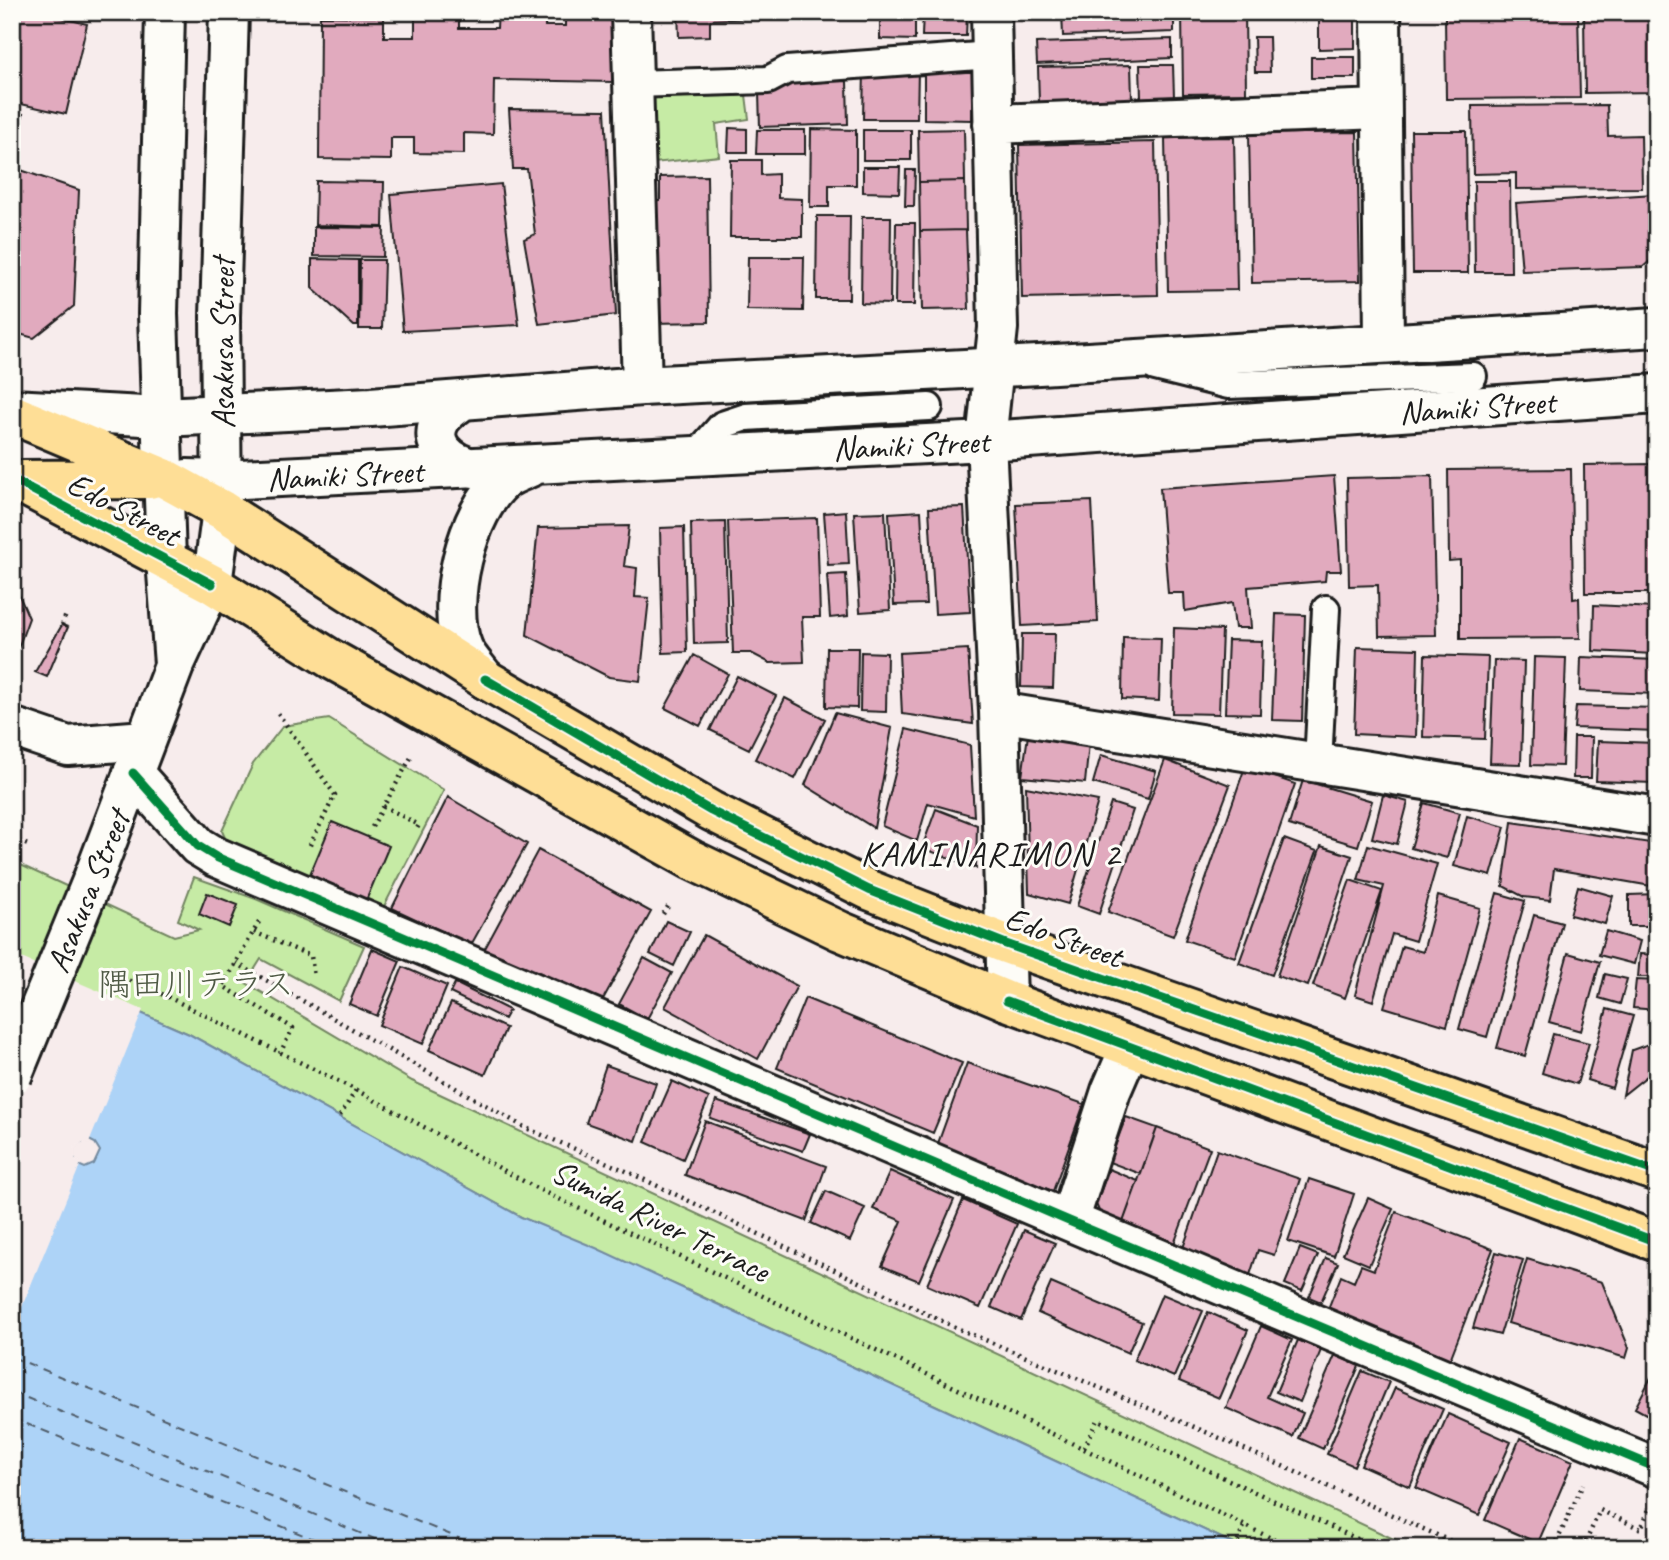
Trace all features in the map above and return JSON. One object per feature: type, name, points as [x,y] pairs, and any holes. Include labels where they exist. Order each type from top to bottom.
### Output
[{"type":"highway","name":"Edo Street","points":[[12,414],[164,478],[222,495],[485,679],[711,811],[869,890],[1006,944],[1657,1172]]},
{"type":"highway","points":[[14,480],[164,478]]},
{"type":"highway","name":"Edo Street","points":[[14,480],[212,583],[331,659],[692,860],[839,931],[1007,1001],[1657,1242]]},
{"type":"street","name":"Asakusa Street","points":[[165,12],[158,314],[166,560],[174,666]]},
{"type":"street","name":"Asakusa Street","points":[[12,1076],[94,876],[174,666],[212,583],[222,495],[220,317],[229,12]]},
{"type":"street","points":[[631,12],[642,386]]},
{"type":"street","points":[[991,12],[998,328],[986,440],[999,712],[1007,1001]]},
{"type":"street","points":[[1381,12],[1384,342]]},
{"type":"street","points":[[993,124],[1381,109]]},
{"type":"street","name":"Namiki Street","points":[[12,409],[162,417],[1657,327]]},
{"type":"street","name":"Namiki Street","points":[[222,495],[473,468],[986,440],[1657,394]]},
{"type":"street","points":[[464,400],[447,411],[439,421],[437,435],[440,448],[449,459],[457,465],[473,468]]},
{"type":"street","points":[[485,679],[463,648],[455,615],[457,590],[467,544],[472,526],[486,501],[504,480],[533,466]]},
{"type":"street","points":[[999,712],[1657,817]]},
{"type":"street","points":[[12,727],[68,746],[139,756],[198,846],[216,857],[1069,1221],[1655,1483]]},
{"type":"street","points":[[1069,1221],[1111,1091],[1130,1047]]},
{"type":"lane","points":[[632,84],[768,80],[787,70],[992,55]]},
{"type":"lane","points":[[1123,359],[1228,385],[1473,376]]},
{"type":"lane","points":[[694,457],[722,425],[746,417],[929,407]]},
{"type":"lane","points":[[1318,763],[1326,609]]},
{"type":"path","points":[[62,625],[67,612]]},
{"type":"path","points":[[278,713],[335,795],[302,860]]},
{"type":"path","points":[[372,827],[413,753]]},
{"type":"path","points":[[383,806],[419,825],[415,832]]},
{"type":"path","points":[[12,839],[27,845]]},
{"type":"path","points":[[663,914],[669,905]]},
{"type":"path","points":[[265,911],[223,986],[293,1028],[280,1053]]},
{"type":"path","points":[[254,932],[310,956],[314,976]]},
{"type":"path","points":[[12,933],[25,938]]},
{"type":"path","points":[[236,963],[526,1128],[624,1170],[959,1329],[1213,1435],[1466,1548]]},
{"type":"path","points":[[340,1116],[356,1090]]},
{"type":"path","points":[[1084,1448],[1098,1420],[1377,1548]]},
{"type":"path","points":[[1554,1548],[1588,1473]]},
{"type":"path","points":[[1583,1548],[1600,1510],[1641,1529],[1655,1483]]},
{"type":"path","points":[[1235,1548],[1245,1524]]},
{"type":"green space","points":[[745,87],[749,119],[716,124],[719,156],[654,163],[649,90]]},
{"type":"green space","points":[[329,719],[444,790],[378,918],[280,871],[226,840],[222,831],[253,764],[283,726]]},
{"type":"green space","name":"隅田川テラス","points":[[12,861],[174,936],[199,930],[178,920],[194,877],[256,899],[364,946],[339,1001],[261,959],[246,983],[412,1081],[1413,1548],[1243,1548],[694,1293],[521,1217],[189,1034],[12,957]]},
{"type":"water","points":[[12,957],[189,1034],[521,1217],[596,1248],[1243,1548],[12,1548]],"holes":[[[87,1139],[95,1143],[100,1151],[94,1164],[85,1168],[76,1164],[71,1147]]]},
{"type":"pier","points":[[12,954],[143,1010],[89,1143],[83,1142],[75,1148],[75,1159],[81,1163],[12,1331]]},
{"type":"building","points":[[12,12],[38,12],[87,24],[66,114],[12,102]]},
{"type":"building","points":[[415,12],[459,12],[459,28],[497,28],[498,12],[546,12],[545,26],[565,26],[565,12],[615,12],[614,82],[494,80],[493,134],[464,133],[464,154],[414,153],[414,138],[391,138],[391,160],[319,159],[320,16],[384,17],[384,37],[415,37]]},
{"type":"building","points":[[678,12],[847,14],[710,20],[710,36],[679,37]]},
{"type":"building","points":[[880,12],[915,12],[915,40],[880,39]]},
{"type":"building","points":[[923,12],[967,12],[966,36],[922,36]]},
{"type":"building","points":[[1062,12],[1174,12],[1174,32],[1063,36]]},
{"type":"building","points":[[1182,12],[1245,12],[1246,93],[1183,94]]},
{"type":"building","points":[[1268,12],[1307,12],[1307,20],[1268,20]]},
{"type":"building","points":[[1319,12],[1355,12],[1355,48],[1319,49]]},
{"type":"building","points":[[1657,12],[1657,92],[1585,93],[1584,13]]},
{"type":"building","points":[[1578,14],[1580,98],[1446,99],[1445,16]]},
{"type":"building","points":[[1254,37],[1269,37],[1270,72],[1255,72]]},
{"type":"building","points":[[1172,39],[1172,58],[1037,64],[1036,43]]},
{"type":"building","points":[[1311,57],[1355,57],[1355,78],[1311,78]]},
{"type":"building","points":[[1131,65],[1132,99],[1039,102],[1038,67]]},
{"type":"building","points":[[1140,65],[1173,65],[1174,97],[1141,98]]},
{"type":"building","points":[[864,69],[918,69],[917,119],[863,119]]},
{"type":"building","points":[[924,71],[973,72],[972,120],[924,119]]},
{"type":"building","points":[[847,81],[848,124],[760,127],[759,93],[780,83]]},
{"type":"building","points":[[1607,105],[1608,136],[1641,135],[1642,188],[1516,189],[1516,173],[1473,174],[1472,106]]},
{"type":"building","points":[[509,109],[605,110],[616,315],[539,324],[524,239],[535,234],[527,169],[513,169]]},
{"type":"building","points":[[12,112],[23,114],[14,151],[12,151]]},
{"type":"building","points":[[729,128],[747,129],[747,152],[728,152]]},
{"type":"building","points":[[811,129],[856,130],[856,185],[829,185],[829,207],[810,207]]},
{"type":"building","points":[[964,129],[965,181],[919,182],[918,130]]},
{"type":"building","points":[[757,130],[805,130],[805,154],[756,154]]},
{"type":"building","points":[[863,130],[911,130],[911,160],[863,160]]},
{"type":"building","points":[[1411,131],[1466,131],[1468,273],[1413,273]]},
{"type":"building","points":[[1653,131],[1657,131],[1657,177],[1655,177]]},
{"type":"building","points":[[1357,132],[1360,281],[1252,283],[1249,134]]},
{"type":"building","points":[[1234,137],[1237,290],[1168,291],[1165,138]]},
{"type":"building","points":[[1155,142],[1158,295],[1022,298],[1019,145]]},
{"type":"building","points":[[731,160],[761,160],[761,175],[778,174],[778,198],[802,199],[802,237],[730,237]]},
{"type":"building","points":[[12,167],[79,190],[74,306],[34,338],[12,332]]},
{"type":"building","points":[[863,167],[900,167],[899,193],[863,192]]},
{"type":"building","points":[[906,170],[915,170],[914,206],[905,206]]},
{"type":"building","points":[[707,176],[709,322],[650,323],[648,201],[660,201],[660,177]]},
{"type":"building","points":[[1653,180],[1657,180],[1657,255],[1643,267],[1522,271],[1516,203],[1654,194]]},
{"type":"building","points":[[316,181],[384,182],[383,227],[315,225]]},
{"type":"building","points":[[965,181],[966,230],[920,231],[919,182]]},
{"type":"building","points":[[1474,181],[1510,181],[1511,272],[1475,272]]},
{"type":"building","points":[[501,184],[519,325],[403,331],[391,194]]},
{"type":"building","points":[[817,216],[850,216],[849,299],[816,299]]},
{"type":"building","points":[[862,217],[891,217],[890,304],[861,303]]},
{"type":"building","points":[[896,223],[915,223],[914,305],[895,305]]},
{"type":"building","points":[[314,227],[384,228],[383,257],[314,256]]},
{"type":"building","points":[[966,230],[969,309],[922,310],[920,231]]},
{"type":"building","points":[[748,257],[804,257],[803,311],[747,310]]},
{"type":"building","points":[[312,259],[358,260],[358,326],[354,326],[312,288]]},
{"type":"building","points":[[360,260],[384,260],[382,329],[359,329]]},
{"type":"building","points":[[1654,464],[1657,467],[1657,593],[1585,593],[1584,465]]},
{"type":"building","points":[[1571,469],[1573,599],[1579,598],[1580,638],[1460,639],[1460,560],[1449,561],[1448,470]]},
{"type":"building","points":[[1334,476],[1341,571],[1326,571],[1325,581],[1248,587],[1251,628],[1235,628],[1232,603],[1185,611],[1184,593],[1168,593],[1160,488]]},
{"type":"building","points":[[1432,476],[1436,635],[1379,636],[1378,585],[1349,586],[1347,478]]},
{"type":"building","points":[[1092,501],[1098,622],[1022,626],[1016,504]]},
{"type":"building","points":[[964,507],[970,612],[935,614],[929,508]]},
{"type":"building","points":[[846,511],[849,564],[828,565],[824,513]]},
{"type":"building","points":[[921,511],[926,604],[894,605],[889,513]]},
{"type":"building","points":[[885,512],[890,610],[860,612],[854,513]]},
{"type":"building","points":[[817,518],[820,617],[802,617],[804,662],[770,663],[751,653],[733,653],[728,521]]},
{"type":"building","points":[[725,522],[728,643],[694,644],[691,523]]},
{"type":"building","points":[[629,526],[624,566],[637,568],[635,597],[649,598],[640,681],[609,677],[527,635],[538,528]]},
{"type":"building","points":[[684,527],[687,652],[663,653],[660,528]]},
{"type":"building","points":[[846,574],[848,616],[830,618],[827,575]]},
{"type":"building","points":[[12,579],[29,618],[12,665]]},
{"type":"building","points":[[1594,605],[1655,608],[1654,654],[1593,651]]},
{"type":"building","points":[[1276,614],[1305,615],[1302,721],[1272,720]]},
{"type":"building","points":[[62,625],[68,627],[47,677],[35,672]]},
{"type":"building","points":[[1174,628],[1222,630],[1219,714],[1172,713]]},
{"type":"building","points":[[1022,634],[1055,634],[1053,688],[1021,687]]},
{"type":"building","points":[[1123,637],[1161,638],[1159,701],[1122,699]]},
{"type":"building","points":[[1228,640],[1262,641],[1260,714],[1225,713]]},
{"type":"building","points":[[1357,647],[1418,649],[1416,737],[1354,734]]},
{"type":"building","points":[[827,648],[858,648],[857,708],[826,707]]},
{"type":"building","points":[[968,649],[973,724],[902,714],[899,653]]},
{"type":"building","points":[[861,652],[887,653],[886,712],[860,711]]},
{"type":"building","points":[[694,655],[728,674],[700,726],[665,708]]},
{"type":"building","points":[[1425,655],[1488,657],[1485,739],[1423,737]]},
{"type":"building","points":[[1534,657],[1566,658],[1562,766],[1531,765]]},
{"type":"building","points":[[1581,657],[1657,660],[1657,694],[1580,691]]},
{"type":"building","points":[[1494,660],[1524,661],[1521,764],[1490,763]]},
{"type":"building","points":[[737,676],[776,696],[749,749],[710,730]]},
{"type":"building","points":[[785,698],[825,719],[795,779],[755,759]]},
{"type":"building","points":[[1576,706],[1657,708],[1657,731],[1574,728]]},
{"type":"building","points":[[835,713],[892,728],[874,828],[805,785]]},
{"type":"building","points":[[906,729],[970,745],[974,816],[928,803],[917,841],[882,826]]},
{"type":"building","points":[[1028,735],[1089,743],[1085,783],[1022,777]]},
{"type":"building","points":[[1574,737],[1592,737],[1591,778],[1573,778]]},
{"type":"building","points":[[1598,741],[1656,743],[1654,783],[1596,781]]},
{"type":"building","points":[[1101,755],[1156,771],[1148,799],[1093,783]]},
{"type":"building","points":[[1165,760],[1230,785],[1173,936],[1108,912]]},
{"type":"building","points":[[1245,767],[1295,784],[1235,957],[1185,940]]},
{"type":"building","points":[[1303,780],[1372,801],[1358,846],[1289,825]]},
{"type":"building","points":[[1026,787],[1098,801],[1068,904],[1029,893]]},
{"type":"building","points":[[1383,795],[1408,802],[1397,844],[1372,838]]},
{"type":"building","points":[[448,797],[527,844],[471,945],[392,908]]},
{"type":"building","points":[[1111,803],[1133,810],[1099,914],[1077,906]]},
{"type":"building","points":[[1424,803],[1460,813],[1447,858],[1411,848]]},
{"type":"building","points":[[936,809],[977,825],[976,868],[922,848]]},
{"type":"building","points":[[1467,816],[1505,827],[1491,876],[1454,866]]},
{"type":"building","points":[[332,822],[389,846],[365,903],[308,879]]},
{"type":"building","points":[[1512,822],[1657,844],[1657,887],[1554,869],[1550,900],[1524,897],[1503,886]]},
{"type":"building","points":[[1284,839],[1317,851],[1272,975],[1239,963]]},
{"type":"building","points":[[1368,845],[1437,864],[1415,941],[1392,934],[1373,1001],[1355,995],[1384,886],[1358,880]]},
{"type":"building","points":[[1321,846],[1352,856],[1308,986],[1277,976]]},
{"type":"building","points":[[538,850],[651,912],[601,1003],[483,952]]},
{"type":"building","points":[[1350,880],[1382,891],[1345,998],[1313,986]]},
{"type":"building","points":[[1578,886],[1613,896],[1605,924],[1570,915]]},
{"type":"building","points":[[207,893],[238,905],[229,927],[199,914]]},
{"type":"building","points":[[1497,893],[1525,901],[1487,1037],[1459,1029]]},
{"type":"building","points":[[1657,894],[1657,926],[1629,926],[1629,895]]},
{"type":"building","points":[[1438,896],[1480,908],[1447,1026],[1384,1007],[1402,946],[1423,952]]},
{"type":"building","points":[[1534,915],[1562,923],[1525,1056],[1497,1048]]},
{"type":"building","points":[[666,921],[690,932],[674,966],[650,954]]},
{"type":"building","points":[[1606,931],[1640,941],[1634,964],[1599,955]]},
{"type":"building","points":[[704,935],[797,986],[758,1059],[665,1007]]},
{"type":"building","points":[[1650,936],[1657,936],[1657,951],[1651,951]]},
{"type":"building","points":[[372,949],[400,961],[377,1016],[349,1004]]},
{"type":"building","points":[[1568,953],[1600,962],[1581,1031],[1549,1022]]},
{"type":"building","points":[[1640,954],[1657,955],[1657,977],[1638,977]]},
{"type":"building","points":[[644,958],[672,973],[647,1019],[619,1004]]},
{"type":"building","points":[[403,967],[447,986],[423,1044],[379,1025]]},
{"type":"building","points":[[1605,974],[1627,979],[1620,1004],[1599,998]]},
{"type":"building","points":[[1636,980],[1657,981],[1657,1010],[1633,1008]]},
{"type":"building","points":[[455,983],[509,1010],[504,1019],[450,993]]},
{"type":"building","points":[[805,998],[962,1063],[933,1133],[777,1068]]},
{"type":"building","points":[[451,1003],[506,1028],[485,1075],[429,1050]]},
{"type":"building","points":[[1607,1009],[1633,1016],[1612,1088],[1587,1080]]},
{"type":"building","points":[[1553,1034],[1589,1043],[1577,1084],[1542,1073]]},
{"type":"building","points":[[1657,1041],[1657,1068],[1623,1095],[1632,1050]]},
{"type":"building","points":[[967,1063],[1084,1104],[1053,1191],[936,1149]]},
{"type":"building","points":[[606,1065],[656,1083],[636,1141],[586,1123]]},
{"type":"building","points":[[672,1081],[709,1098],[683,1159],[645,1142]]},
{"type":"building","points":[[716,1101],[810,1134],[803,1151],[710,1118]]},
{"type":"building","points":[[1126,1117],[1157,1128],[1141,1174],[1109,1162]]},
{"type":"building","points":[[705,1121],[826,1166],[806,1221],[685,1175]]},
{"type":"building","points":[[1157,1128],[1210,1148],[1174,1244],[1122,1225]]},
{"type":"building","points":[[1217,1150],[1300,1179],[1274,1255],[1258,1250],[1250,1275],[1182,1251]]},
{"type":"building","points":[[1109,1169],[1138,1181],[1122,1225],[1102,1218],[1096,1204]]},
{"type":"building","points":[[890,1171],[954,1200],[919,1281],[882,1266],[902,1221],[873,1209]]},
{"type":"building","points":[[1309,1179],[1354,1194],[1334,1256],[1288,1241]]},
{"type":"building","points":[[826,1191],[865,1208],[850,1241],[811,1223]]},
{"type":"building","points":[[1368,1198],[1393,1209],[1369,1265],[1343,1254]]},
{"type":"building","points":[[963,1200],[1017,1224],[980,1308],[927,1285]]},
{"type":"building","points":[[1396,1212],[1493,1249],[1449,1362],[1326,1314],[1341,1276],[1354,1282],[1361,1265],[1374,1270]]},
{"type":"building","points":[[1024,1230],[1055,1243],[1021,1320],[991,1307]]},
{"type":"building","points":[[1300,1248],[1318,1255],[1302,1291],[1285,1284]]},
{"type":"building","points":[[1496,1252],[1523,1260],[1500,1335],[1473,1328]]},
{"type":"building","points":[[1326,1258],[1338,1263],[1321,1302],[1309,1297]]},
{"type":"building","points":[[1527,1259],[1602,1282],[1629,1348],[1626,1358],[1508,1323]]},
{"type":"building","points":[[1051,1283],[1142,1322],[1128,1353],[1038,1313]]},
{"type":"building","points":[[1162,1294],[1203,1311],[1174,1377],[1134,1360]]},
{"type":"building","points":[[1208,1312],[1248,1330],[1219,1398],[1179,1381]]},
{"type":"building","points":[[1261,1326],[1292,1340],[1267,1397],[1303,1413],[1293,1437],[1226,1408]]},
{"type":"building","points":[[1298,1340],[1321,1350],[1300,1402],[1276,1392]]},
{"type":"building","points":[[1335,1355],[1359,1366],[1323,1449],[1299,1438]]},
{"type":"building","points":[[1657,1366],[1657,1420],[1635,1408]]},
{"type":"building","points":[[1362,1371],[1389,1382],[1354,1466],[1327,1454]]},
{"type":"building","points":[[1395,1388],[1443,1409],[1410,1487],[1361,1465]]},
{"type":"building","points":[[1448,1414],[1511,1442],[1479,1515],[1416,1488]]},
{"type":"building","points":[[1520,1438],[1573,1461],[1538,1543],[1485,1520]]},
{"type":"ferry route","points":[[12,1357],[483,1548]]},
{"type":"ferry route","points":[[12,1392],[397,1548]]},
{"type":"ferry route","points":[[12,1418],[336,1548]]},
{"type":"cycle path","points":[[12,479],[212,584]]},
{"type":"cycle path","points":[[485,679],[711,811],[869,890],[1006,944],[1657,1172]]},
{"type":"cycle path","points":[[133,773],[198,846],[216,857],[1069,1221],[1657,1468]]},
{"type":"cycle path","points":[[1007,1001],[1657,1242]]},
{"type":"district","name":"KAMINARIMON 2","points":[[991,853]]}]
